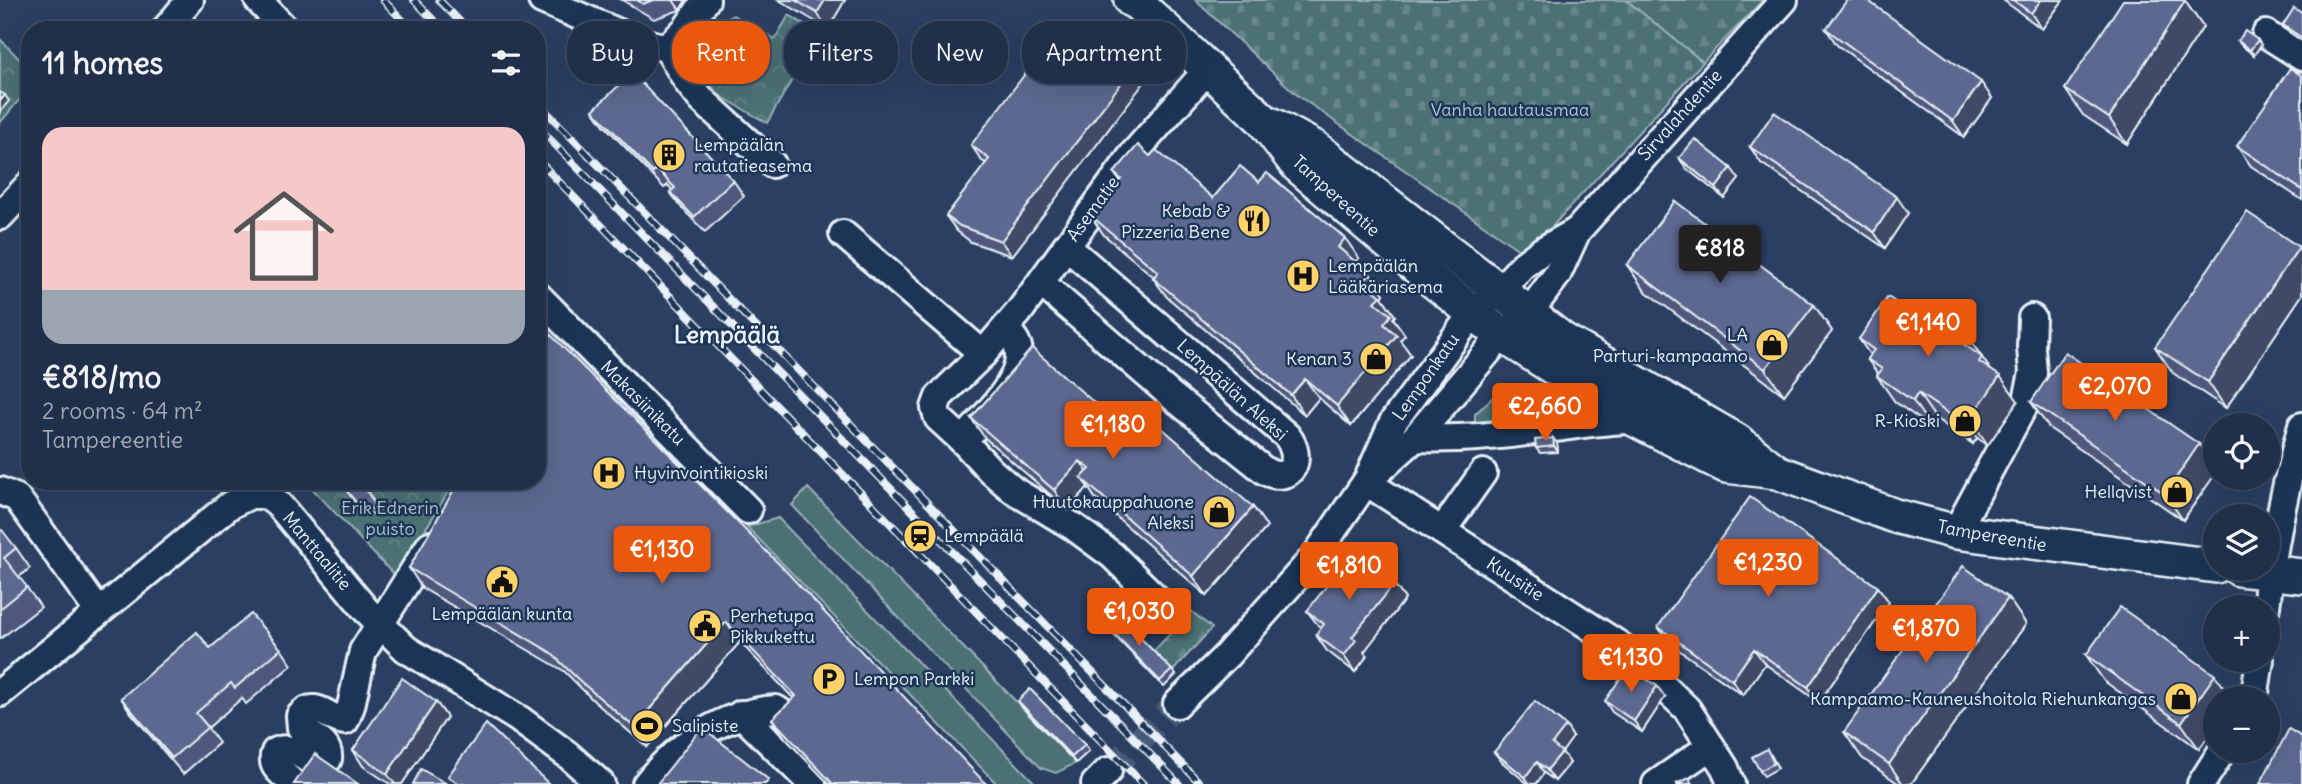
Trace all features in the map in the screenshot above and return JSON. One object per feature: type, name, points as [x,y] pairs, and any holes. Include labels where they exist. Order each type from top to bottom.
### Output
[{"type":"main road","name":"Tampereentie","points":[[1134,1],[1262,119],[1298,166],[1473,313],[1502,335],[1636,420],[1726,466],[1777,472],[1895,516],[1955,532],[2203,564]]},
{"type":"main road","name":"Tampereentie","points":[[1262,119],[1314,147],[1563,340],[1737,441],[1777,472]]},
{"type":"main road","points":[[2280,574],[2302,576]]},
{"type":"street","points":[[172,21],[190,0]]},
{"type":"street","points":[[258,0],[278,21]]},
{"type":"street","points":[[542,0],[638,41],[667,48],[702,100],[772,164]]},
{"type":"street","points":[[667,48],[686,29],[706,0]]},
{"type":"street","name":"Sirvalahdentie","points":[[1528,314],[1557,275],[1577,232],[1784,0]]},
{"type":"street","points":[[2266,34],[2302,57]]},
{"type":"street","name":"Asematie","points":[[963,441],[938,418],[935,408],[939,397],[1006,329],[1134,153],[1208,69]]},
{"type":"street","points":[[0,216],[21,194]]},
{"type":"street","name":"Sirvalahdentie","points":[[1498,292],[1536,256],[1577,232]]},
{"type":"street","points":[[843,234],[983,354]]},
{"type":"street","name":"Lempäälän Aleksi","points":[[1041,283],[1173,397],[1265,471],[1273,475],[1282,474],[1296,462],[1294,446],[1287,436],[1066,246]]},
{"type":"street","name":"Lemponkatu","points":[[1177,704],[1227,655],[1316,555],[1366,482],[1393,422],[1473,313],[1498,292]]},
{"type":"street","name":"Makasiinikatu","points":[[546,304],[748,510]]},
{"type":"street","name":"Lemponkatu","points":[[1366,482],[1415,438],[1502,335],[1528,314]]},
{"type":"street","points":[[1955,532],[2027,400],[2033,373],[2032,318]]},
{"type":"street","points":[[1006,329],[1017,344],[1016,374],[1009,387],[963,441],[1013,490],[1074,527],[1112,555],[1170,612]]},
{"type":"street","points":[[1415,438],[1436,439],[1526,431],[1605,420],[1636,420]]},
{"type":"street","points":[[2277,504],[2302,426]]},
{"type":"street","points":[[1442,531],[1483,473]]},
{"type":"street","name":"Kuusitie","points":[[1366,482],[1622,647],[1687,709],[1725,768],[1731,784]]},
{"type":"street","points":[[0,491],[17,498],[99,611]]},
{"type":"street","name":"Manttaalitie","points":[[0,692],[230,505],[241,498],[267,495],[274,499],[380,625],[416,657],[519,719],[568,755],[601,784]]},
{"type":"street","points":[[293,784],[276,768],[273,760],[275,752],[291,749],[317,764],[328,759],[327,748],[301,728],[300,716],[303,711],[313,708],[345,721],[363,651],[441,528]]},
{"type":"street","points":[[646,784],[664,762],[687,744],[741,714],[776,709],[855,784]]},
{"type":"street","points":[[741,714],[812,784]]},
{"type":"street","points":[[1656,784],[1711,746]]},
{"type":"street","points":[[2201,784],[2214,763]]},
{"type":"green space","name":"Vanha hautausmaa","points":[[1195,0],[1626,0],[1703,62],[1526,255],[1297,95]]},
{"type":"green space","points":[[1626,0],[1763,0],[1703,62]]},
{"type":"green space","points":[[733,15],[744,21],[725,21]]},
{"type":"green space","points":[[789,15],[799,21],[786,21]]},
{"type":"green space","points":[[784,24],[784,84],[790,84],[767,123],[719,95],[710,84],[770,84],[770,36],[775,39]]},
{"type":"green space","points":[[0,39],[21,61],[21,98],[0,123]]},
{"type":"green space","points":[[1516,394],[1533,395],[1561,412],[1475,422],[1475,414],[1492,398]]},
{"type":"green space","points":[[808,488],[1076,763],[1056,773],[1041,768],[792,505]]},
{"type":"green space","name":"Erik Ednerin puisto","points":[[314,490],[449,490],[396,577]]},
{"type":"green space","points":[[778,518],[1036,784],[997,784],[747,527]]},
{"type":"green space","points":[[1191,611],[1212,628],[1172,672],[1153,652]]},
{"type":"building","points":[[637,0],[653,0],[643,4]]},
{"type":"building","points":[[795,0],[825,0],[817,13]]},
{"type":"building","points":[[1847,0],[1867,0],[1981,82],[1953,121],[1826,29]]},
{"type":"building","points":[[2013,0],[2041,0],[2031,13]]},
{"type":"building","points":[[2123,0],[2185,1],[2109,118],[2065,89]]},
{"type":"building","points":[[2294,8],[2302,13],[2302,38],[2283,25]]},
{"type":"building","points":[[2245,31],[2258,40],[2250,50],[2238,41]]},
{"type":"building","points":[[2290,68],[2302,76],[2302,190],[2237,146]]},
{"type":"building","points":[[1022,78],[1022,84],[1120,84],[1001,241],[960,226],[946,216],[989,159],[971,145]]},
{"type":"building","name":"Lempäälän rautatieasema","points":[[620,84],[642,84],[733,180],[694,217],[670,192],[675,188],[657,169],[653,173],[593,110]]},
{"type":"building","points":[[1774,112],[1897,197],[1874,232],[1750,147]]},
{"type":"building","points":[[1695,139],[1731,168],[1716,188],[1679,158]]},
{"type":"building","points":[[1138,145],[1150,156],[1156,150],[1213,198],[1240,166],[1259,182],[1267,173],[1345,238],[1338,247],[1370,274],[1364,282],[1381,296],[1375,302],[1391,315],[1384,324],[1397,335],[1337,406],[1305,379],[1291,395],[1153,278],[1158,272],[1090,215],[1121,179],[1114,173]]},
{"type":"building","points":[[1675,201],[1814,305],[1765,369],[1627,265]]},
{"type":"building","points":[[2247,212],[2299,247],[2208,382],[2155,347]]},
{"type":"building","points":[[1888,297],[1914,315],[1917,310],[1924,314],[1927,308],[1967,336],[1962,343],[1982,357],[1979,362],[2000,376],[1970,419],[1959,412],[1955,418],[1918,393],[1913,401],[1877,376],[1882,369],[1867,359],[1874,350],[1859,339]]},
{"type":"building","points":[[546,330],[783,568],[986,784],[833,784],[772,719],[796,696],[726,622],[634,727],[550,652],[409,568],[454,490],[546,490]]},
{"type":"building","points":[[1032,348],[1114,420],[1105,431],[1121,446],[1148,416],[1253,507],[1193,576],[1081,478],[1090,469],[1080,461],[1054,490],[971,418]]},
{"type":"building","points":[[2065,352],[2199,444],[2165,494],[2031,402]]},
{"type":"building","points":[[1553,438],[1554,446],[1536,448],[1535,440]]},
{"type":"building","points":[[346,490],[366,490],[378,510],[359,506]]},
{"type":"building","points":[[1750,497],[1878,587],[1808,687],[1754,649],[1732,680],[1658,627]]},
{"type":"building","points":[[2,530],[16,548],[4,558],[27,587],[0,609],[0,531]]},
{"type":"building","points":[[1353,552],[1394,584],[1352,637],[1356,640],[1344,656],[1316,635],[1324,624],[1307,611]]},
{"type":"building","points":[[1963,566],[2008,598],[1889,764],[1844,732]]},
{"type":"building","points":[[2120,607],[2203,666],[2203,672],[2215,675],[2207,686],[2203,686],[2203,692],[2181,723],[2086,655]]},
{"type":"building","points":[[251,614],[281,649],[235,688],[231,683],[196,713],[208,727],[172,758],[121,698],[197,632],[210,648]]},
{"type":"building","points":[[1117,614],[1172,670],[1160,681],[1106,625]]},
{"type":"building","points":[[1628,667],[1657,686],[1634,721],[1605,701]]},
{"type":"building","points":[[402,678],[436,702],[387,774],[353,750]]},
{"type":"building","points":[[1030,689],[1085,745],[1072,757],[1018,701]]},
{"type":"building","points":[[1535,701],[1566,726],[1552,744],[1562,752],[1547,770],[1537,762],[1525,777],[1494,752]]},
{"type":"building","points":[[486,724],[549,784],[458,784],[448,776]]},
{"type":"building","points":[[702,727],[769,780],[765,784],[657,784]]},
{"type":"building","points":[[2289,729],[2302,737],[2302,784],[2260,784],[2271,763],[2280,763],[2280,746]]},
{"type":"building","points":[[1767,749],[1774,763],[1760,771],[1752,757]]},
{"type":"building","points":[[315,754],[358,784],[294,784]]},
{"type":"building","points":[[421,769],[447,784],[413,784]]},
{"type":"building","points":[[1689,778],[1692,784],[1676,784]]},
{"type":"tunnel","points":[[1108,771],[1177,704]]},
{"type":"railway","points":[[383,0],[403,21]]},
{"type":"railway","points":[[414,0],[434,21]]},
{"type":"railway","points":[[439,0],[459,21]]},
{"type":"railway","points":[[546,111],[1201,784]]},
{"type":"railway","points":[[546,135],[1179,784]]},
{"type":"railway","points":[[546,168],[1143,784]]},
{"type":"place","name":"Lempäälän rautatieasema","points":[[669,155]]},
{"type":"place","name":"Kebab & Pizzeria Bene","points":[[1254,221]]},
{"type":"place","name":"Lempäälän Lääkäriasema","points":[[1303,276]]},
{"type":"place","name":"LA Parturi-kampaamo","points":[[1772,345]]},
{"type":"place","name":"Kenan 3","points":[[1376,359]]},
{"type":"place","name":"R-Kioski","points":[[1965,421]]},
{"type":"place","name":"Hyvinvointikioski","points":[[609,473]]},
{"type":"place","name":"Hellqvist","points":[[2177,492]]},
{"type":"place","name":"Huutokauppahuone Aleksi","points":[[1219,512]]},
{"type":"place","name":"Lempäälä","points":[[920,536]]},
{"type":"place","name":"Lempäälän kunta","points":[[502,582]]},
{"type":"place","name":"Perhetupa Pikkukettu","points":[[705,626]]},
{"type":"place","name":"Lempon Parkki","points":[[829,679]]},
{"type":"place","name":"Kampaamo-Kauneushoitola Riehunkangas","points":[[2181,699]]},
{"type":"place","name":"Salipiste","points":[[647,726]]},
{"type":"district","name":"Lempäälä","points":[[727,335]]}]
